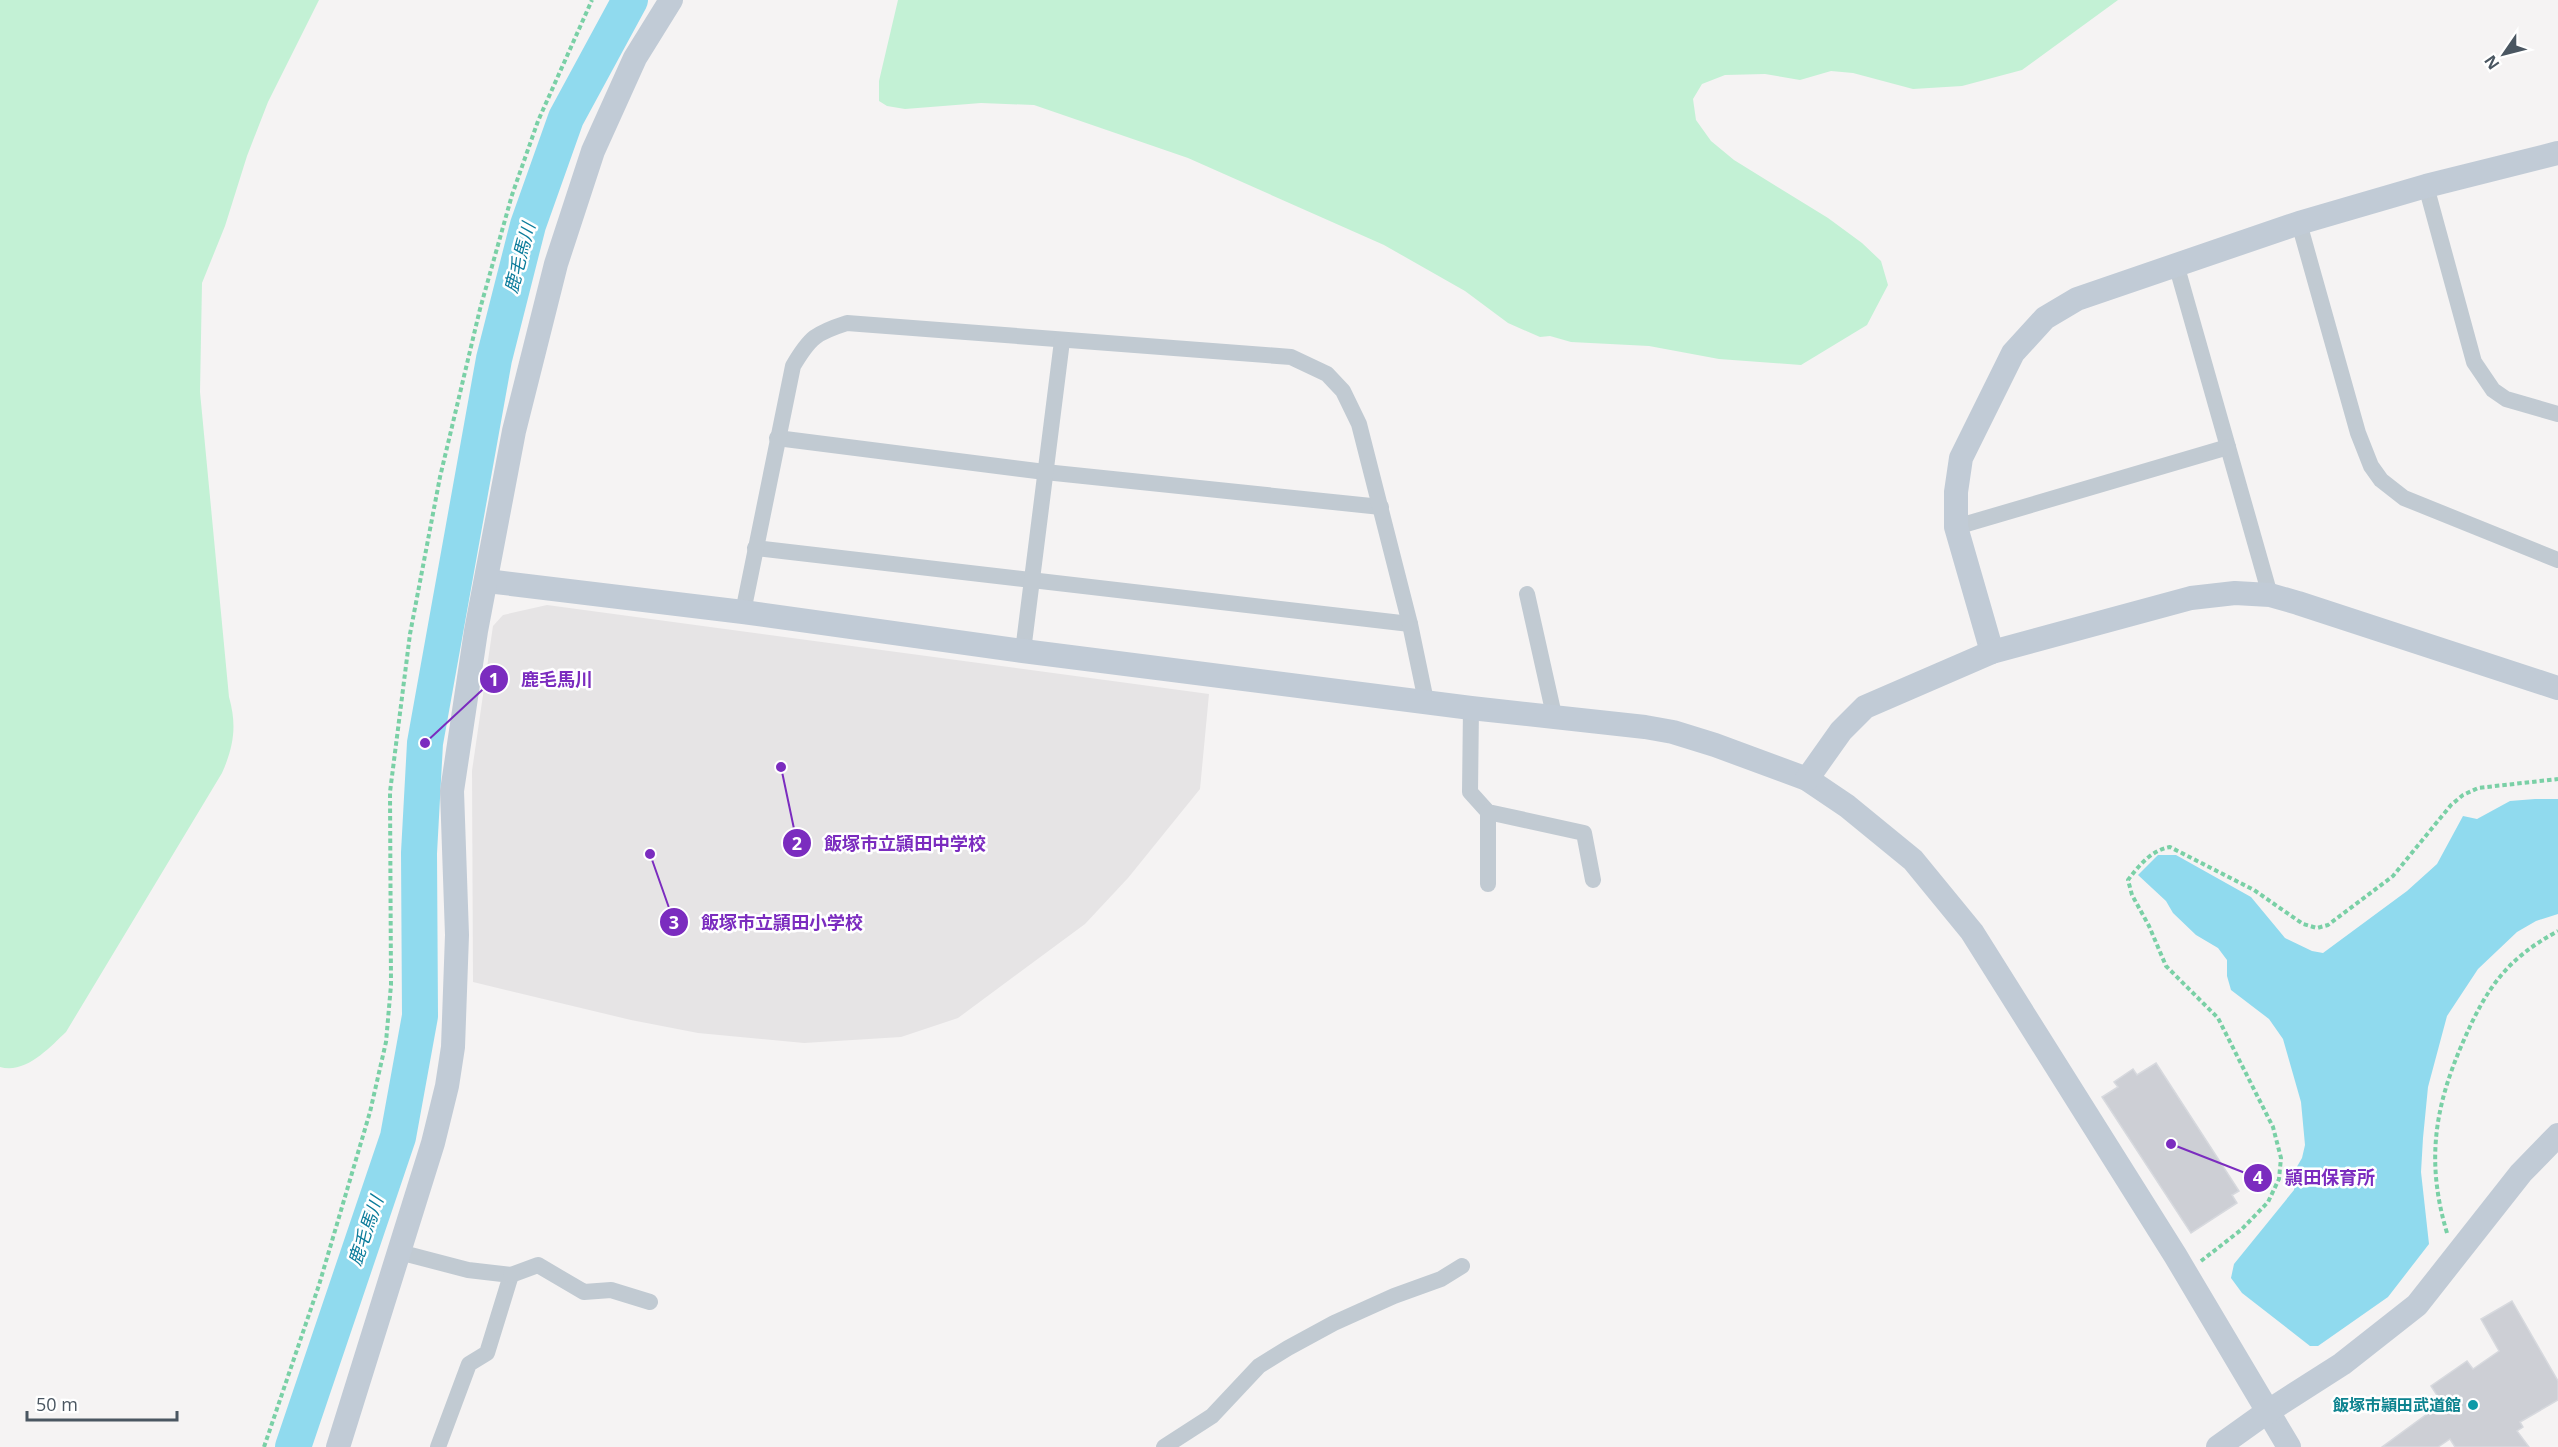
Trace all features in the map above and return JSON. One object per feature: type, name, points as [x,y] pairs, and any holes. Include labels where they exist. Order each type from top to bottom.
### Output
[{"type":"street","points":[[339,1447],[433,1143],[447,1086],[453,1047],[458,935],[452,791],[476,631],[514,431],[556,264],[593,152],[635,58],[671,0]]},
{"type":"street","points":[[1992,652],[1956,527],[1956,492],[1961,458],[2013,353],[2045,318],[2077,299],[2299,223],[2426,186],[2558,153]]},
{"type":"street","points":[[2426,186],[2474,362],[2493,390],[2506,399],[2558,414]]},
{"type":"street","points":[[2299,223],[2358,433],[2371,466],[2382,480],[2404,498],[2558,560]]},
{"type":"street","points":[[2176,264],[2270,595]]},
{"type":"street","points":[[743,612],[793,366],[805,345],[821,332],[847,323],[1292,357],[1328,374],[1342,391],[1359,424],[1410,624],[1426,701]]},
{"type":"street","points":[[1023,651],[1062,341]]},
{"type":"street","points":[[777,438],[1045,472],[1381,507]]},
{"type":"street","points":[[1956,527],[2228,447]]},
{"type":"street","points":[[755,548],[1410,624]]},
{"type":"street","points":[[487,581],[743,612],[1023,651],[1471,708],[1554,715],[1673,732],[1807,779],[1847,806],[1912,860],[1972,932],[2186,1273],[2289,1447]]},
{"type":"street","points":[[1807,779],[1841,731],[1865,707],[1992,652],[2191,598],[2235,592],[2270,595],[2558,688]]},
{"type":"street","points":[[1527,594],[1554,715]]},
{"type":"street","points":[[1471,708],[1470,792],[1488,813],[1584,833],[1593,880]]},
{"type":"street","points":[[1488,813],[1488,884]]},
{"type":"street","points":[[2218,1447],[2267,1412],[2342,1364],[2417,1305],[2521,1173],[2558,1135]]},
{"type":"street","points":[[399,1252],[468,1270],[511,1275],[538,1265],[584,1292],[611,1290],[650,1302]]},
{"type":"street","points":[[1164,1447],[1212,1416],[1259,1366],[1288,1348],[1334,1323],[1394,1296],[1441,1279],[1462,1266]]},
{"type":"street","points":[[438,1447],[469,1364],[487,1353],[511,1275]]},
{"type":"path","points":[[264,1447],[319,1285],[370,1112],[386,1042],[391,985],[390,792],[410,634],[440,477],[480,309],[512,195],[538,121],[592,0]]},
{"type":"path","points":[[2186,1273],[2241,1230],[2268,1202],[2279,1179],[2281,1158],[2273,1127],[2218,1018],[2166,966],[2149,926],[2132,895],[2128,880],[2135,870],[2159,849],[2170,847],[2254,890],[2303,924],[2317,928],[2328,925],[2393,876],[2451,805],[2463,795],[2478,788],[2558,779]]},
{"type":"path","points":[[2454,1257],[2440,1209],[2435,1167],[2437,1118],[2449,1074],[2479,1003],[2495,982],[2534,944],[2558,931]]},
{"type":"shaded area","points":[[547,605],[1209,694],[1200,789],[1128,878],[1085,924],[958,1018],[901,1037],[804,1043],[698,1033],[631,1020],[473,982],[472,771],[493,626],[503,615]]},
{"type":"green space","points":[[0,0],[319,0],[268,102],[247,156],[225,226],[202,283],[200,392],[229,697],[233,717],[233,735],[229,754],[222,773],[66,1032],[36,1058],[19,1067],[10,1068],[0,1067]]},
{"type":"green space","points":[[898,0],[2118,0],[2022,70],[1962,86],[1913,89],[1853,73],[1831,71],[1800,80],[1765,74],[1725,75],[1702,84],[1693,99],[1696,120],[1711,141],[1734,160],[1828,218],[1862,243],[1881,261],[1888,285],[1867,325],[1801,365],[1719,359],[1649,346],[1571,342],[1550,336],[1540,337],[1508,323],[1465,291],[1384,245],[1188,158],[1034,105],[981,103],[905,109],[887,106],[879,101],[879,81]]},
{"type":"water","points":[[2558,799],[2558,914],[2536,921],[2517,932],[2478,969],[2447,1016],[2428,1087],[2423,1138],[2421,1172],[2429,1244],[2388,1297],[2318,1346],[2310,1346],[2242,1293],[2231,1278],[2234,1264],[2294,1190],[2295,1170],[2302,1158],[2305,1145],[2301,1102],[2283,1039],[2269,1019],[2231,990],[2227,976],[2227,960],[2218,948],[2196,935],[2173,913],[2166,901],[2138,875],[2158,855],[2176,855],[2251,897],[2285,938],[2312,951],[2323,953],[2407,891],[2437,864],[2463,816],[2477,819],[2510,801]]},
{"type":"building","points":[[2156,1063],[2239,1191],[2232,1195],[2237,1203],[2191,1233],[2102,1097],[2118,1087],[2114,1082],[2133,1069],[2137,1075]]},
{"type":"building","points":[[2512,1301],[2558,1381],[2558,1400],[2520,1422],[2523,1427],[2517,1431],[2529,1447],[2455,1447],[2450,1439],[2438,1447],[2382,1447],[2442,1403],[2431,1386],[2467,1361],[2473,1369],[2499,1351],[2481,1319]]},
{"type":"waterway","name":"鹿毛馬川","points":[[293,1447],[398,1137],[420,1016],[419,853],[425,743],[494,359],[528,225],[566,118],[630,0]]},
{"type":"place","name":"鹿毛馬川","points":[[425,743]]},
{"type":"place","name":"飯塚市立頴田中学校","points":[[781,767]]},
{"type":"place","name":"飯塚市立頴田小学校","points":[[650,854]]},
{"type":"place","name":"頴田保育所","points":[[2171,1144]]},
{"type":"place","name":"飯塚市頴田武道館","points":[[2473,1405]]}]
